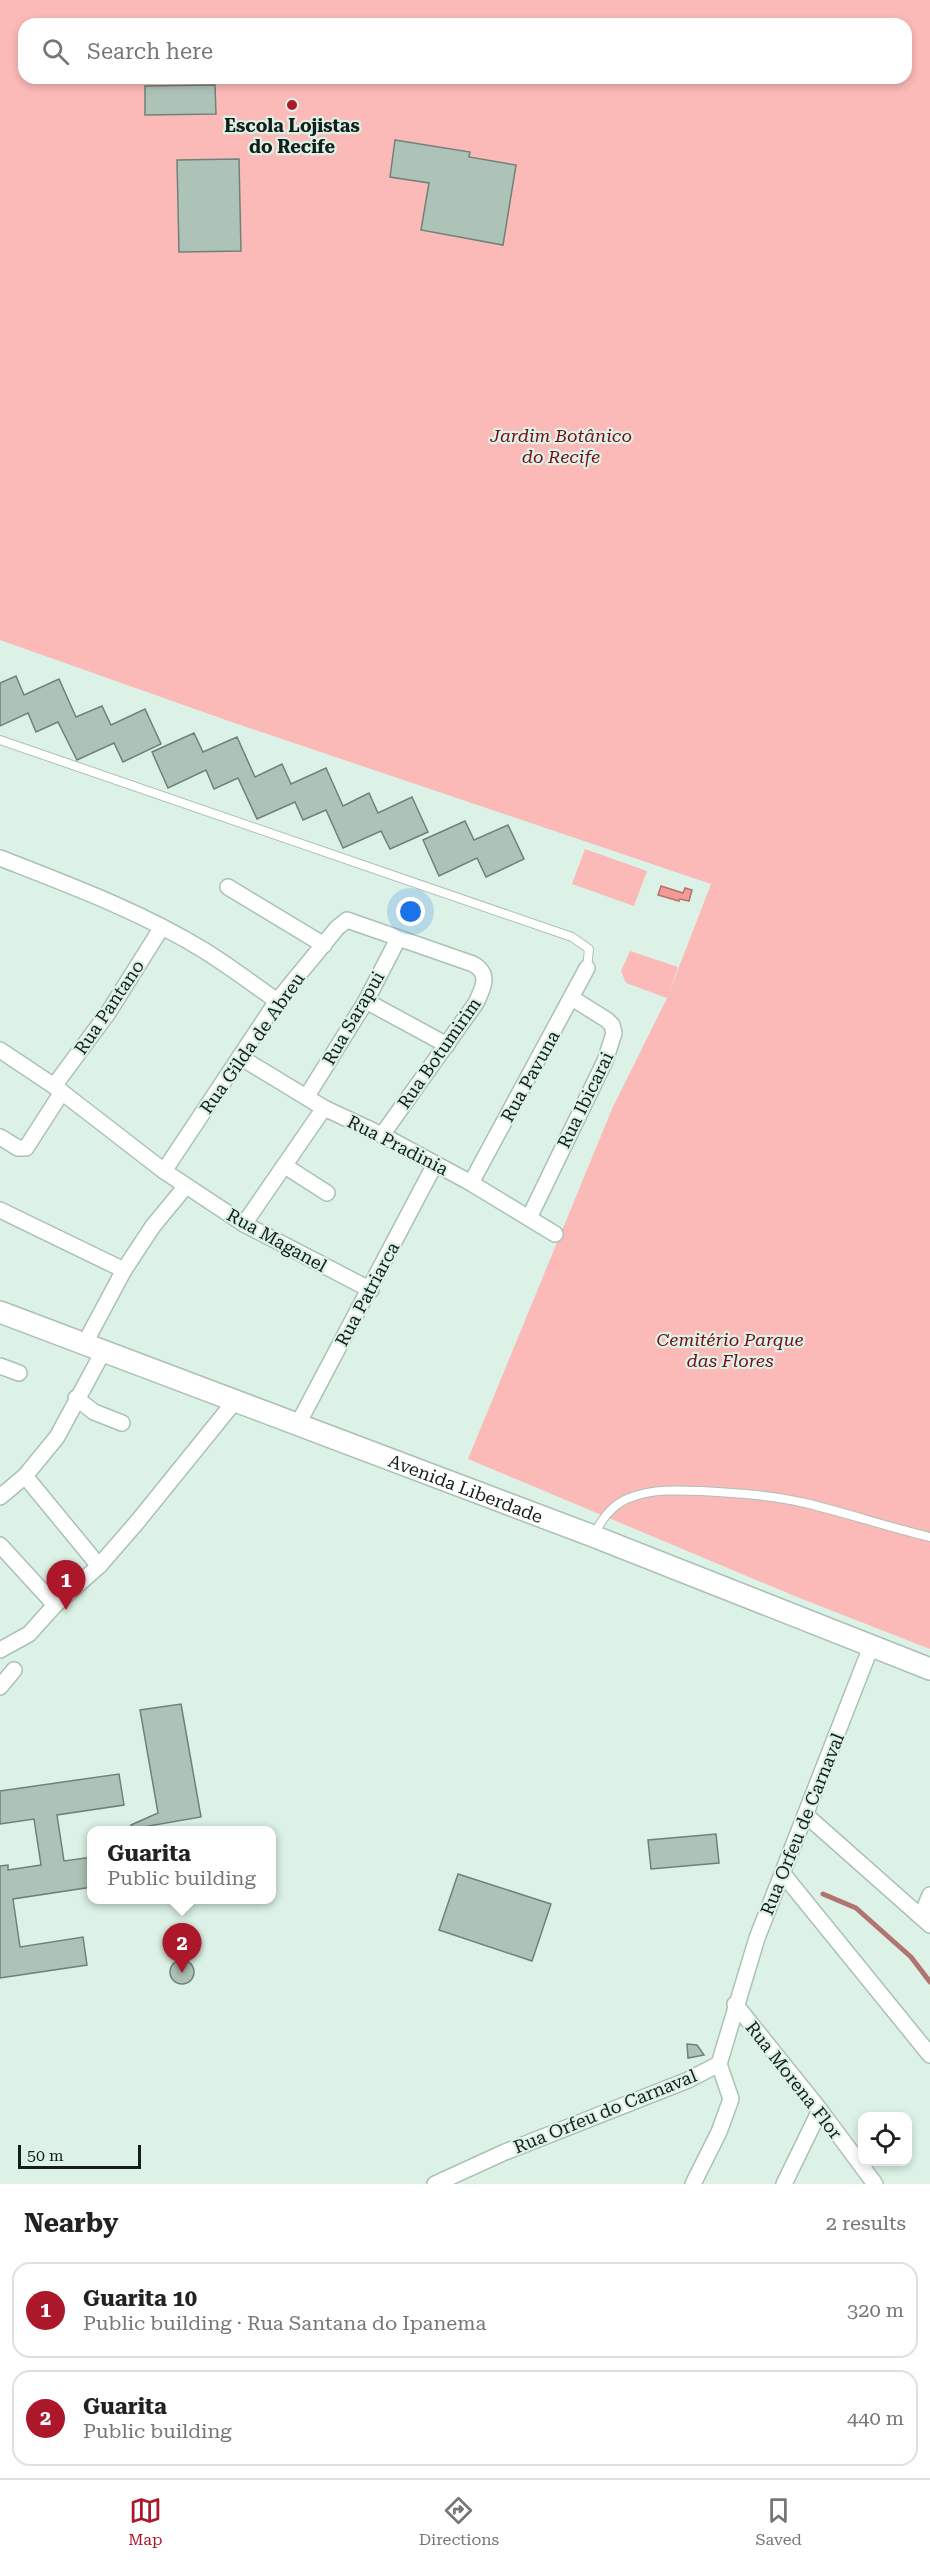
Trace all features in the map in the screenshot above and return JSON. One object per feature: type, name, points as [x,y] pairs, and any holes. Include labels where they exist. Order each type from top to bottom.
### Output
[{"type":"main road","name":"Avenida Liberdade","points":[[0,1312],[593,1536],[872,1644],[930,1669]]},
{"type":"street","points":[[0,858],[66,883],[162,927],[205,951],[276,1001]]},
{"type":"street","points":[[228,887],[324,945]]},
{"type":"street","name":"Rua Gilda de Abreu","points":[[164,1171],[276,1001],[347,920],[364,924],[398,939]]},
{"type":"street","name":"Rua Pantano","points":[[4,1140],[18,1148],[26,1148],[58,1089],[162,927]]},
{"type":"street","name":"Rua Botumirim","points":[[382,1135],[476,1003],[484,987],[485,977],[481,968],[459,958],[398,939]]},
{"type":"street","name":"Rua Sarapui","points":[[307,1096],[366,1001],[398,939]]},
{"type":"street","name":"Rua Pavuna","points":[[471,1183],[587,968]]},
{"type":"street","name":"Rua Ibicarai","points":[[529,1218],[605,1061],[614,1033],[612,1025],[607,1020],[572,998]]},
{"type":"street","points":[[366,1001],[447,1045]]},
{"type":"street","name":"Rua Maganel","points":[[0,1050],[58,1089],[164,1171],[244,1224],[370,1290]]},
{"type":"street","name":"Rua Pradinia","points":[[240,1057],[324,1108],[382,1135],[471,1183],[555,1234]]},
{"type":"street","points":[[244,1224],[324,1108]]},
{"type":"street","name":"Rua Patriarca","points":[[298,1424],[435,1164]]},
{"type":"street","points":[[285,1166],[327,1193]]},
{"type":"street","points":[[0,1497],[25,1476],[57,1437],[76,1398],[124,1270],[153,1226],[186,1186]]},
{"type":"street","points":[[0,1210],[124,1270]]},
{"type":"street","points":[[0,1366],[19,1373]]},
{"type":"street","points":[[76,1398],[94,1412],[122,1423]]},
{"type":"street","points":[[0,1650],[29,1634],[55,1605],[99,1566],[235,1401]]},
{"type":"street","points":[[25,1476],[99,1566]]},
{"type":"street","points":[[0,1545],[55,1605]]},
{"type":"street","name":"Rua Orfeu de Carnaval","points":[[735,2004],[757,1938],[807,1816],[872,1644]]},
{"type":"street","points":[[0,1687],[14,1670]]},
{"type":"street","points":[[807,1816],[926,1921]]},
{"type":"street","points":[[783,1874],[930,2055]]},
{"type":"street","points":[[926,1921],[930,1895]]},
{"type":"street","name":"Rua Orfeu do Carnaval","points":[[435,2184],[514,2148],[688,2080],[718,2064],[735,2004]]},
{"type":"street","name":"Rua Morena Flor","points":[[735,2004],[820,2110],[874,2184]]},
{"type":"street","points":[[693,2184],[728,2111],[731,2099],[718,2064]]},
{"type":"street","points":[[784,2184],[820,2110]]},
{"type":"lane","points":[[0,740],[572,937],[589,949],[587,968]]},
{"type":"lane","points":[[593,1536],[601,1521],[613,1507],[631,1497],[652,1492],[688,1491],[741,1493],[803,1503],[930,1537]]},
{"type":"green space","name":"Jardim Botânico do Recife","points":[[0,0],[930,0],[930,1649],[797,1597],[468,1459],[612,1109],[667,998],[626,983],[621,971],[630,951],[678,967],[669,993],[711,884],[223,719],[0,640]]},
{"type":"green space","points":[[585,849],[647,871],[634,906],[572,884]]},
{"type":"shaded area","points":[[661,886],[683,893],[685,888],[692,890],[689,901],[680,899],[679,901],[658,895]]},
{"type":"building","points":[[215,85],[216,114],[145,115],[145,86]]},
{"type":"building","points":[[395,140],[470,152],[469,157],[516,165],[503,245],[421,230],[429,183],[390,177]]},
{"type":"building","points":[[239,159],[241,251],[179,252],[177,160]]},
{"type":"building","points":[[16,676],[24,695],[59,679],[76,717],[102,706],[111,725],[145,709],[161,744],[123,762],[114,743],[77,760],[58,722],[36,732],[28,713],[0,726],[0,683]]},
{"type":"building","points":[[194,733],[203,752],[237,737],[255,777],[282,764],[291,784],[326,768],[343,806],[369,793],[378,813],[412,797],[428,832],[390,849],[381,831],[343,848],[326,810],[303,820],[295,802],[257,819],[238,778],[214,789],[206,770],[168,788],[152,752]]},
{"type":"building","points":[[465,821],[474,840],[508,825],[524,859],[486,877],[477,858],[439,876],[423,840]]},
{"type":"building","points":[[181,1704],[201,1817],[149,1826],[131,1826],[158,1813],[140,1710]]},
{"type":"building","points":[[119,1774],[124,1805],[57,1815],[64,1861],[87,1858],[87,1888],[13,1899],[20,1947],[83,1937],[87,1965],[0,1978],[0,1866],[8,1865],[8,1870],[41,1865],[34,1819],[0,1824],[0,1791]]},
{"type":"building","points":[[716,1834],[719,1863],[651,1869],[648,1840]]},
{"type":"building","points":[[458,1874],[551,1904],[532,1961],[439,1930]]},
{"type":"building","points":[[182,1960],[191,1963],[194,1972],[191,1981],[182,1984],[173,1981],[170,1972],[173,1963]]},
{"type":"building","points":[[687,2044],[697,2045],[704,2055],[688,2058]]},
{"type":"waterway","points":[[823,1894],[856,1908],[911,1957],[930,1982]]},
{"type":"place","name":"Escola Lojistas do Recife","points":[[292,105]]},
{"type":"place","name":"Guarita 10","points":[[66,1610]]},
{"type":"place","name":"Guarita","points":[[182,1973]]},
{"type":"park label","name":"Cemitério Parque das Flores","points":[[730,1349]]}]
